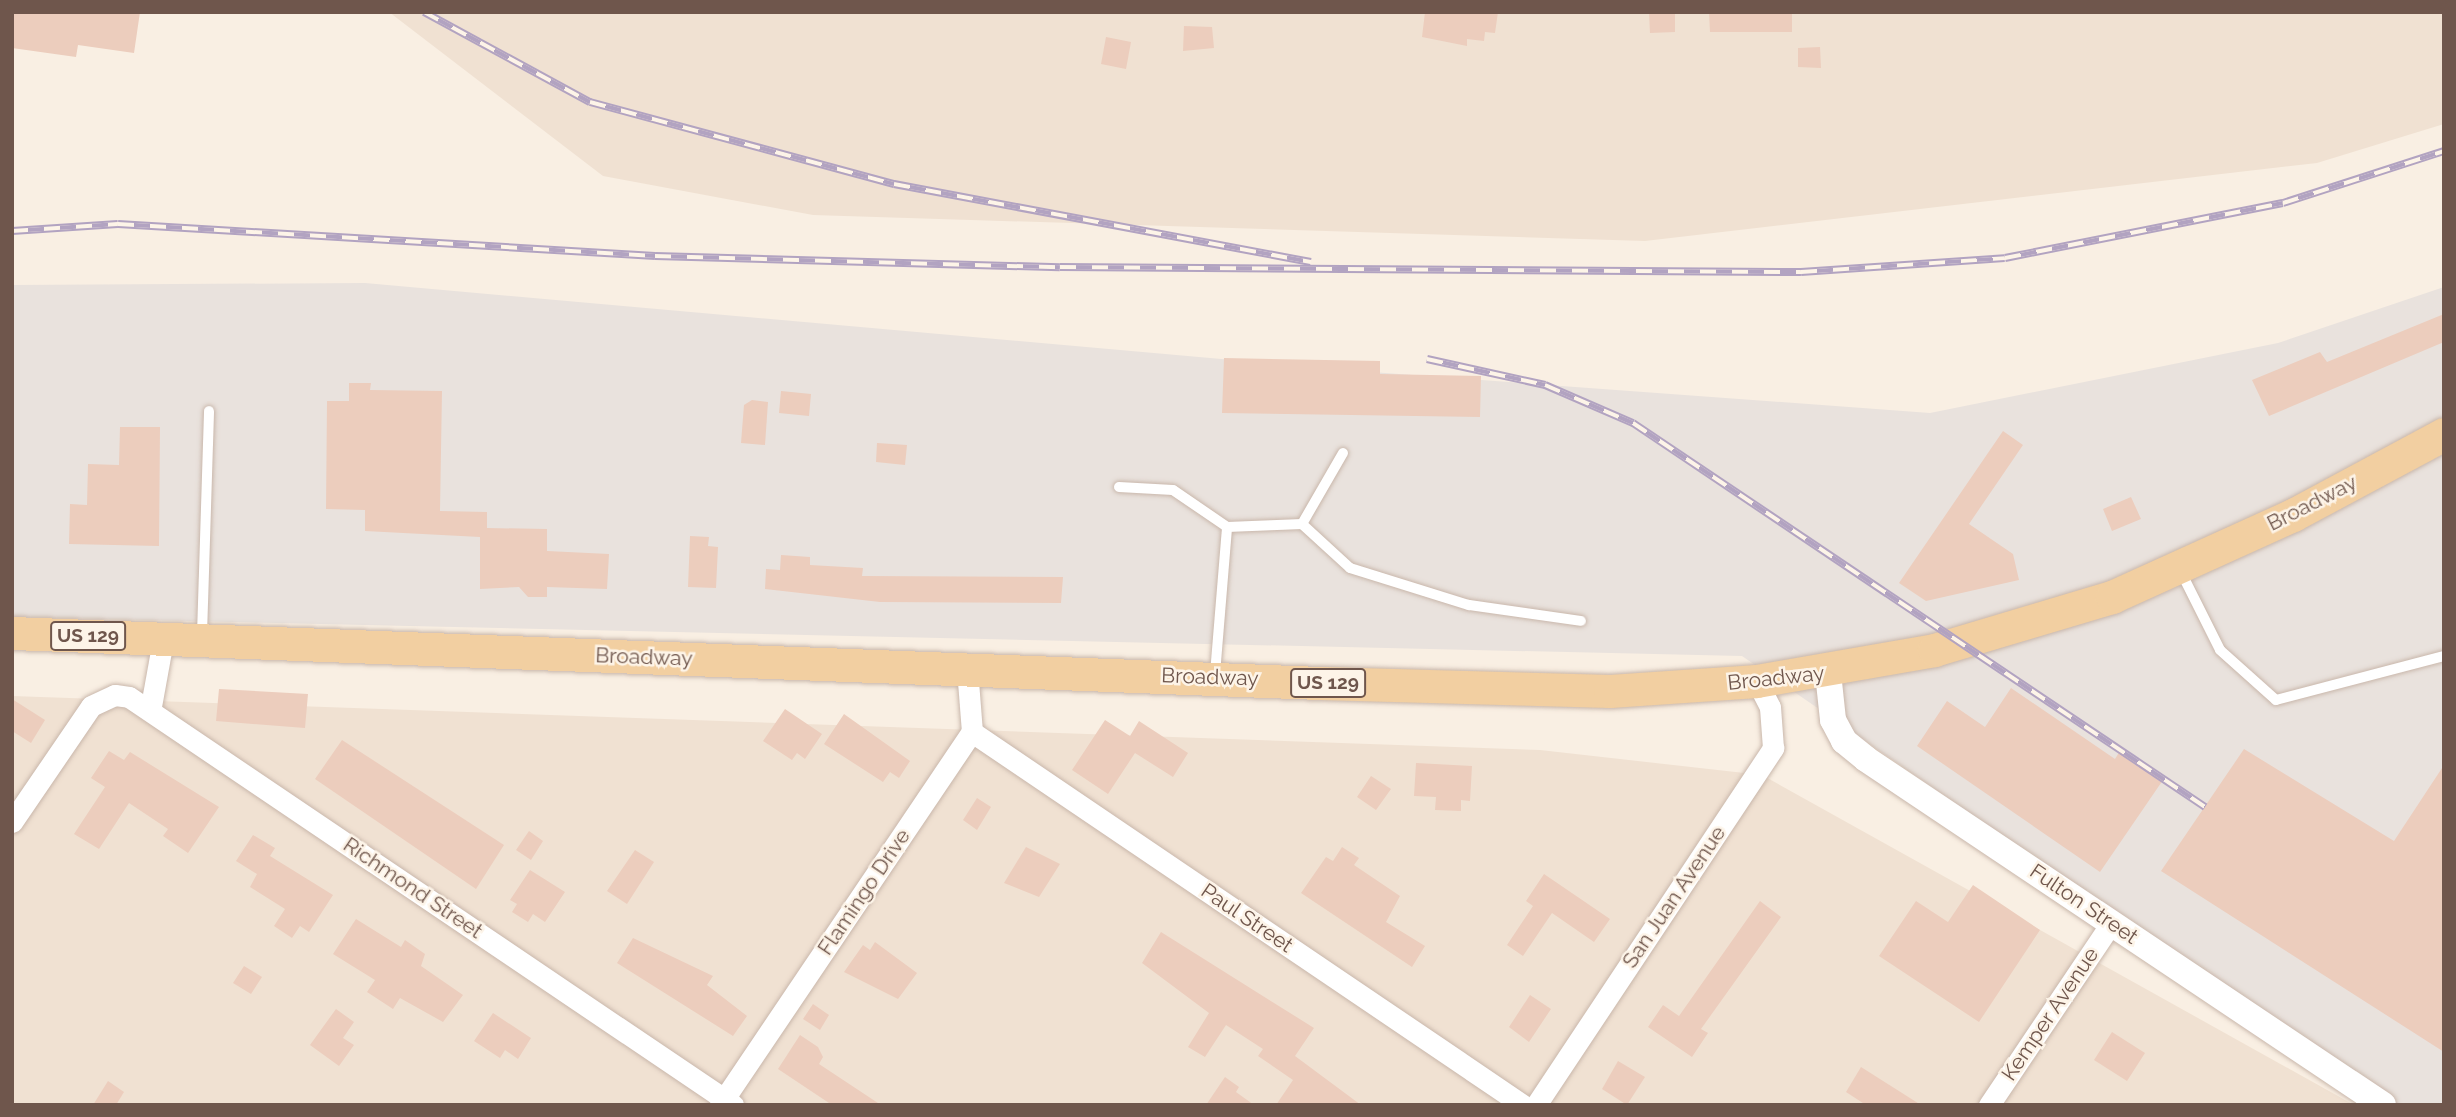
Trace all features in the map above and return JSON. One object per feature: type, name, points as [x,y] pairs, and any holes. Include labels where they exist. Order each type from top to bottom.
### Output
[{"type":"main road","name":"Broadway","points":[[12,633],[1610,691],[1758,681],[1828,673],[2040,622],[2180,570],[2444,434]]},
{"type":"street","points":[[151,706],[163,640]]},
{"type":"street","points":[[967,668],[972,732]]},
{"type":"street","name":"Fulton Street","points":[[1828,673],[1833,720],[1844,741],[2383,1105]]},
{"type":"street","name":"San Juan Avenue","points":[[1536,1105],[1773,748],[1770,707],[1758,681]]},
{"type":"street","name":"Richmond Street","points":[[12,822],[91,706],[115,695],[151,706],[726,1103]]},
{"type":"street","name":"Flamingo Drive","points":[[726,1103],[972,732]]},
{"type":"street","name":"Paul Street","points":[[972,732],[1522,1105]]},
{"type":"street","name":"Kemper Avenue","points":[[1989,1105],[2112,922]]},
{"type":"lane","points":[[202,641],[209,411]]},
{"type":"lane","points":[[1303,524],[1343,453]]},
{"type":"lane","points":[[1119,487],[1173,490],[1227,527],[1303,524],[1350,568],[1469,604],[1581,621]]},
{"type":"lane","points":[[1215,677],[1227,527]]},
{"type":"lane","points":[[2180,570],[2220,650],[2276,700],[2444,656]]},
{"type":"shaded area","points":[[389,12],[2444,12],[2444,124],[2317,163],[1645,241],[813,215],[603,176]]},
{"type":"shaded area","points":[[365,283],[1344,370],[1930,413],[2278,343],[2444,287],[2444,1105],[2393,1105],[1742,656],[12,617],[12,285]]},
{"type":"shaded area","points":[[12,696],[1540,750],[1762,775],[2354,1105],[12,1105]]},
{"type":"building","points":[[12,12],[140,12],[134,53],[78,45],[76,57],[12,48]]},
{"type":"building","points":[[1425,12],[1498,12],[1495,33],[1485,32],[1484,41],[1467,39],[1467,46],[1422,37]]},
{"type":"building","points":[[1649,12],[1675,12],[1675,32],[1650,33]]},
{"type":"building","points":[[1709,12],[1792,12],[1792,32],[1710,32]]},
{"type":"building","points":[[1184,26],[1212,27],[1214,48],[1183,51]]},
{"type":"building","points":[[1106,37],[1131,42],[1126,69],[1101,64]]},
{"type":"building","points":[[1820,47],[1821,68],[1798,67],[1798,48]]},
{"type":"building","points":[[2444,314],[2444,342],[2269,416],[2252,380],[2320,352],[2327,362]]},
{"type":"building","points":[[1224,358],[1380,361],[1380,374],[1481,376],[1480,417],[1222,413]]},
{"type":"building","points":[[349,383],[371,383],[370,390],[442,391],[440,511],[487,512],[487,528],[547,529],[547,551],[609,554],[607,589],[547,587],[547,597],[528,597],[519,587],[480,589],[480,537],[365,531],[365,510],[326,509],[327,401],[349,401]]},
{"type":"building","points":[[781,391],[811,394],[809,416],[779,413]]},
{"type":"building","points":[[752,400],[768,402],[765,445],[741,443],[744,405]]},
{"type":"building","points":[[120,427],[160,427],[159,546],[69,544],[70,504],[87,505],[88,464],[119,465]]},
{"type":"building","points":[[2003,431],[2023,445],[1969,524],[2013,554],[2019,580],[1926,601],[1899,583]]},
{"type":"building","points":[[877,443],[907,445],[905,465],[876,462]]},
{"type":"building","points":[[2131,497],[2141,519],[2112,531],[2103,509]]},
{"type":"building","points":[[690,536],[709,537],[708,546],[718,547],[716,588],[688,587]]},
{"type":"building","points":[[781,555],[810,557],[810,565],[863,568],[862,576],[1063,577],[1061,603],[880,602],[765,589],[766,569],[780,570]]},
{"type":"building","points":[[2011,688],[2115,759],[2120,751],[2163,780],[2100,872],[1917,746],[1947,701],[1985,727]]},
{"type":"building","points":[[219,689],[308,694],[305,728],[216,721]]},
{"type":"building","points":[[12,699],[45,720],[31,743],[12,731]]},
{"type":"building","points":[[785,709],[822,734],[805,759],[797,753],[792,760],[763,741]]},
{"type":"building","points":[[844,714],[910,761],[899,778],[890,772],[883,782],[824,744]]},
{"type":"building","points":[[1105,720],[1130,736],[1139,721],[1188,753],[1173,777],[1135,753],[1108,794],[1072,770]]},
{"type":"building","points":[[342,740],[504,845],[476,889],[315,779]]},
{"type":"building","points":[[2244,749],[2394,841],[2444,765],[2444,1052],[2161,871]]},
{"type":"building","points":[[109,751],[124,760],[130,752],[219,807],[188,853],[163,836],[168,829],[129,803],[99,849],[74,834],[105,787],[91,778]]},
{"type":"building","points":[[1416,763],[1472,766],[1470,801],[1461,800],[1461,811],[1435,810],[1436,797],[1414,796]]},
{"type":"building","points":[[1371,776],[1391,789],[1376,810],[1357,797]]},
{"type":"building","points":[[977,798],[991,807],[977,830],[963,820]]},
{"type":"building","points":[[529,831],[543,841],[531,860],[516,850]]},
{"type":"building","points":[[253,835],[275,848],[270,856],[333,895],[309,932],[300,926],[292,938],[274,926],[285,909],[250,887],[257,874],[236,861]]},
{"type":"building","points":[[1026,847],[1060,864],[1039,897],[1004,883]]},
{"type":"building","points":[[1342,847],[1359,858],[1354,865],[1400,896],[1386,922],[1425,946],[1412,967],[1301,893],[1326,857],[1333,861]]},
{"type":"building","points":[[635,850],[654,862],[627,904],[607,891]]},
{"type":"building","points":[[530,870],[565,892],[545,922],[533,914],[528,922],[512,912],[517,904],[510,900]]},
{"type":"building","points":[[1544,874],[1610,919],[1594,942],[1552,913],[1523,956],[1507,945],[1533,906],[1526,901]]},
{"type":"building","points":[[1973,885],[2040,930],[1979,1022],[1879,956],[1916,901],[1948,922]]},
{"type":"building","points":[[1760,901],[1781,917],[1701,1029],[1708,1033],[1692,1057],[1648,1027],[1663,1005],[1679,1016]]},
{"type":"building","points":[[356,919],[401,947],[405,940],[425,954],[421,966],[463,995],[443,1022],[400,998],[393,1009],[367,992],[375,980],[333,954]]},
{"type":"building","points":[[1161,932],[1314,1028],[1295,1056],[1361,1105],[1276,1105],[1293,1080],[1258,1056],[1263,1049],[1226,1025],[1205,1057],[1188,1047],[1209,1013],[1142,963]]},
{"type":"building","points":[[633,938],[713,976],[707,985],[747,1016],[733,1036],[617,963]]},
{"type":"building","points":[[875,942],[917,973],[898,999],[844,972],[863,945],[870,950]]},
{"type":"building","points":[[244,966],[262,977],[251,994],[233,983]]},
{"type":"building","points":[[1530,995],[1551,1009],[1529,1042],[1509,1027]]},
{"type":"building","points":[[813,1004],[829,1015],[820,1030],[803,1019]]},
{"type":"building","points":[[336,1009],[354,1022],[343,1038],[354,1045],[339,1066],[310,1045]]},
{"type":"building","points":[[493,1013],[531,1038],[518,1059],[505,1050],[500,1058],[474,1041]]},
{"type":"building","points":[[2112,1032],[2145,1053],[2127,1081],[2094,1060]]},
{"type":"building","points":[[800,1035],[818,1047],[823,1057],[819,1064],[881,1105],[832,1105],[778,1069]]},
{"type":"building","points":[[1618,1061],[1645,1077],[1627,1105],[1602,1089]]},
{"type":"building","points":[[1861,1067],[1921,1105],[1866,1105],[1846,1092]]},
{"type":"building","points":[[1225,1077],[1239,1087],[1236,1092],[1254,1105],[1206,1105]]},
{"type":"building","points":[[108,1081],[124,1092],[116,1105],[93,1105]]},
{"type":"railway","points":[[424,12],[590,102],[894,184],[1311,262]]},
{"type":"railway","points":[[12,231],[118,224],[655,256],[1060,267],[1801,272],[2005,258],[2283,203],[2444,151]]},
{"type":"railway","points":[[1427,359],[1545,385],[1633,423],[2205,807]]}]
